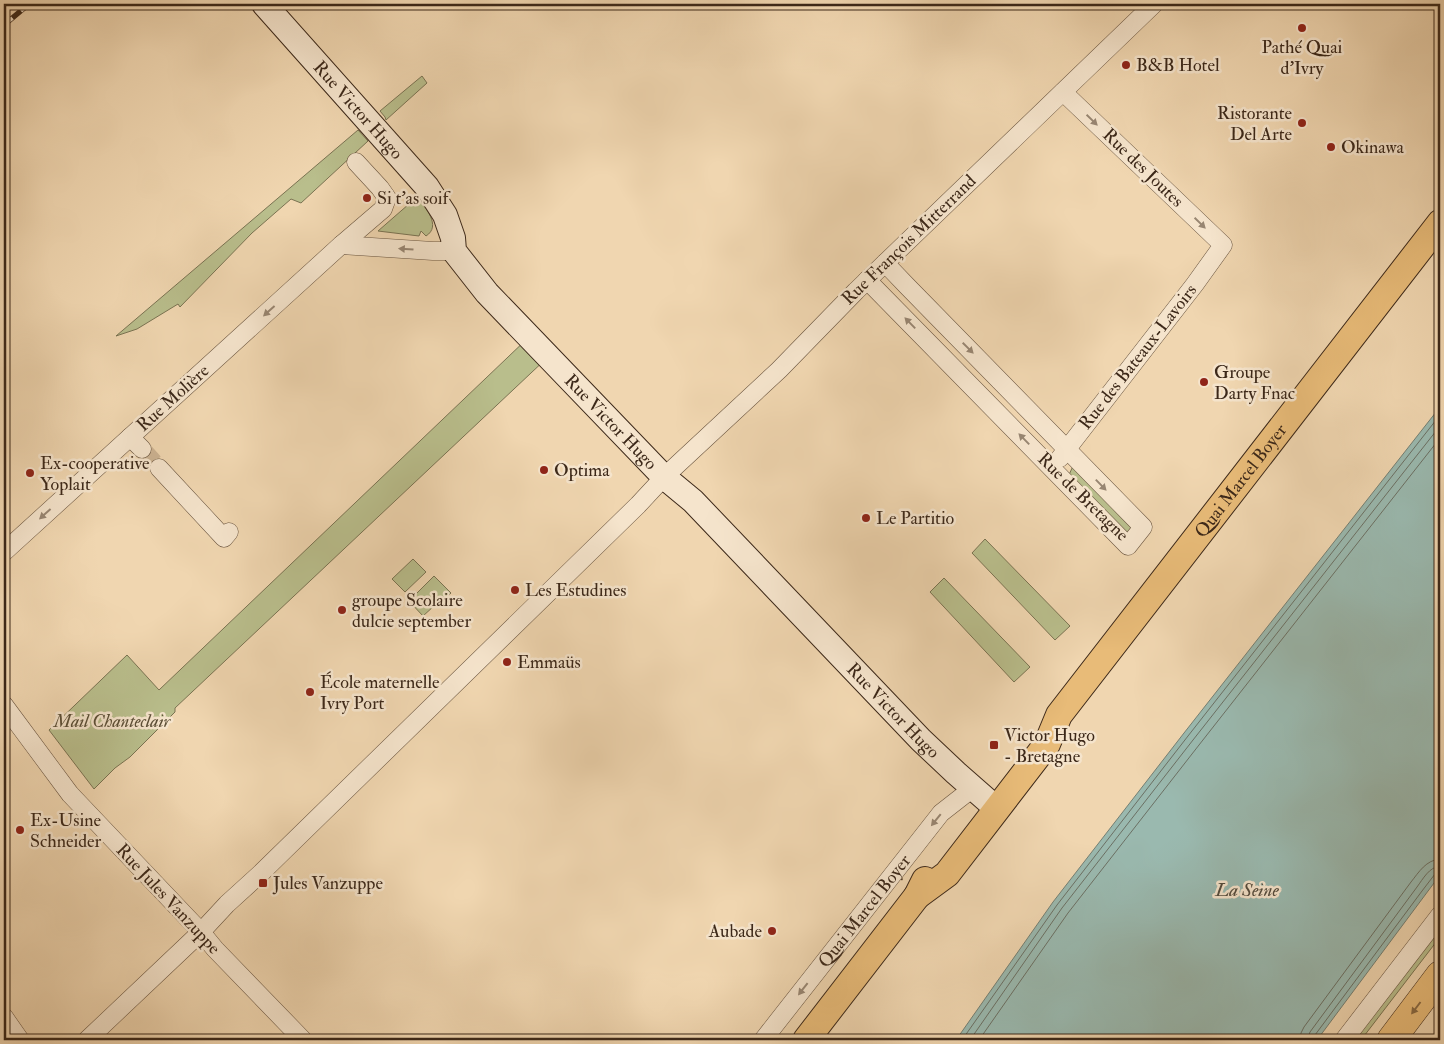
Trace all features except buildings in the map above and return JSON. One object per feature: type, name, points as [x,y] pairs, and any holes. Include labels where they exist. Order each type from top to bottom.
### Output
[{"type":"highway","points":[[1391,1040],[1440,975]]},
{"type":"main road","name":"Rue Victor Hugo","points":[[264,4],[427,188],[445,215],[453,238],[454,251],[488,293],[664,476],[689,496],[908,726],[942,760],[986,799]]},
{"type":"main road","name":"Quai Marcel Boyer","points":[[806,1040],[917,896],[947,874],[986,799],[1047,744],[1059,715],[1440,222]]},
{"type":"street","name":"Rue François Mitterrand","points":[[88,1040],[638,505],[664,476],[780,370],[867,280],[1154,4]]},
{"type":"street","name":"Rue des Joutes","points":[[1063,92],[1223,245]]},
{"type":"street","name":"Rue Molière","points":[[4,552],[136,443],[342,245],[383,210],[387,198],[356,162]]},
{"type":"street","points":[[342,245],[454,251]]},
{"type":"street","name":"Rue des Bateaux-Lavoirs","points":[[1052,467],[1195,284],[1223,245]]},
{"type":"street","name":"Rue de Bretagne","points":[[867,280],[1128,546],[1143,527],[886,263]]},
{"type":"street","points":[[159,468],[186,489],[224,538],[229,532]]},
{"type":"street","name":"Rue Jules Vanzuppe","points":[[4,705],[70,794],[303,1040]]},
{"type":"street","name":"Quai Marcel Boyer","points":[[763,1040],[941,813],[986,799]]},
{"type":"street","points":[[1344,1040],[1440,915]]},
{"type":"street","points":[[4,1018],[20,1040]]},
{"type":"green space","points":[[422,76],[427,83],[386,120],[380,111]]},
{"type":"green space","points":[[358,130],[368,141],[301,203],[291,199],[252,233],[180,307],[178,304],[137,329],[116,336]]},
{"type":"green space","points":[[417,197],[431,217],[431,232],[426,236],[421,231],[419,236],[378,231]]},
{"type":"green space","name":"Mail Chanteclair","points":[[529,337],[548,357],[175,708],[175,712],[130,757],[115,768],[94,789],[49,730],[127,655],[159,690]]},
{"type":"green space","points":[[1073,466],[1134,527],[1127,534],[1068,477]]},
{"type":"green space","points":[[985,539],[1070,626],[1055,640],[972,553]]},
{"type":"green space","points":[[413,559],[426,572],[405,592],[392,579]]},
{"type":"green space","points":[[434,576],[451,593],[436,608],[434,606],[423,616],[409,601]]},
{"type":"green space","points":[[944,578],[1030,667],[1014,682],[930,592]]},
{"type":"green space","points":[[1440,923],[1440,937],[1361,1040],[1351,1040]]},
{"type":"water","name":"La Seine","points":[[1440,407],[1440,875],[1317,1040],[956,1040],[1053,902]]},
{"type":"tunnel","points":[[142,449],[159,468]]},
{"type":"railway","points":[[4,12],[13,4]]},
{"type":"railway","points":[[4,25],[29,4]]},
{"type":"place","name":"Pathé Quai d'Ivry","points":[[1302,28]]},
{"type":"place","name":"B&B Hotel","points":[[1126,65]]},
{"type":"place","name":"Ristorante Del Arte","points":[[1302,123]]},
{"type":"place","name":"Okinawa","points":[[1331,147]]},
{"type":"place","name":"Si t'as soif","points":[[367,198]]},
{"type":"place","name":"Groupe Darty Fnac","points":[[1204,382]]},
{"type":"place","name":"Optima","points":[[544,470]]},
{"type":"place","name":"Ex-cooperative Yoplait","points":[[30,473]]},
{"type":"place","name":"Le Partitio","points":[[866,518]]},
{"type":"place","name":"Les Estudines","points":[[515,590]]},
{"type":"place","name":"groupe Scolaire dulcie september","points":[[342,610]]},
{"type":"place","name":"Emmaüs","points":[[507,662]]},
{"type":"place","name":"École maternelle Ivry Port","points":[[310,692]]},
{"type":"place","name":"Victor Hugo - Bretagne","points":[[994,745]]},
{"type":"place","name":"Ex-Usine Schneider","points":[[20,830]]},
{"type":"place","name":"Jules Vanzuppe","points":[[263,883]]},
{"type":"place","name":"Aubade","points":[[772,931]]}]
